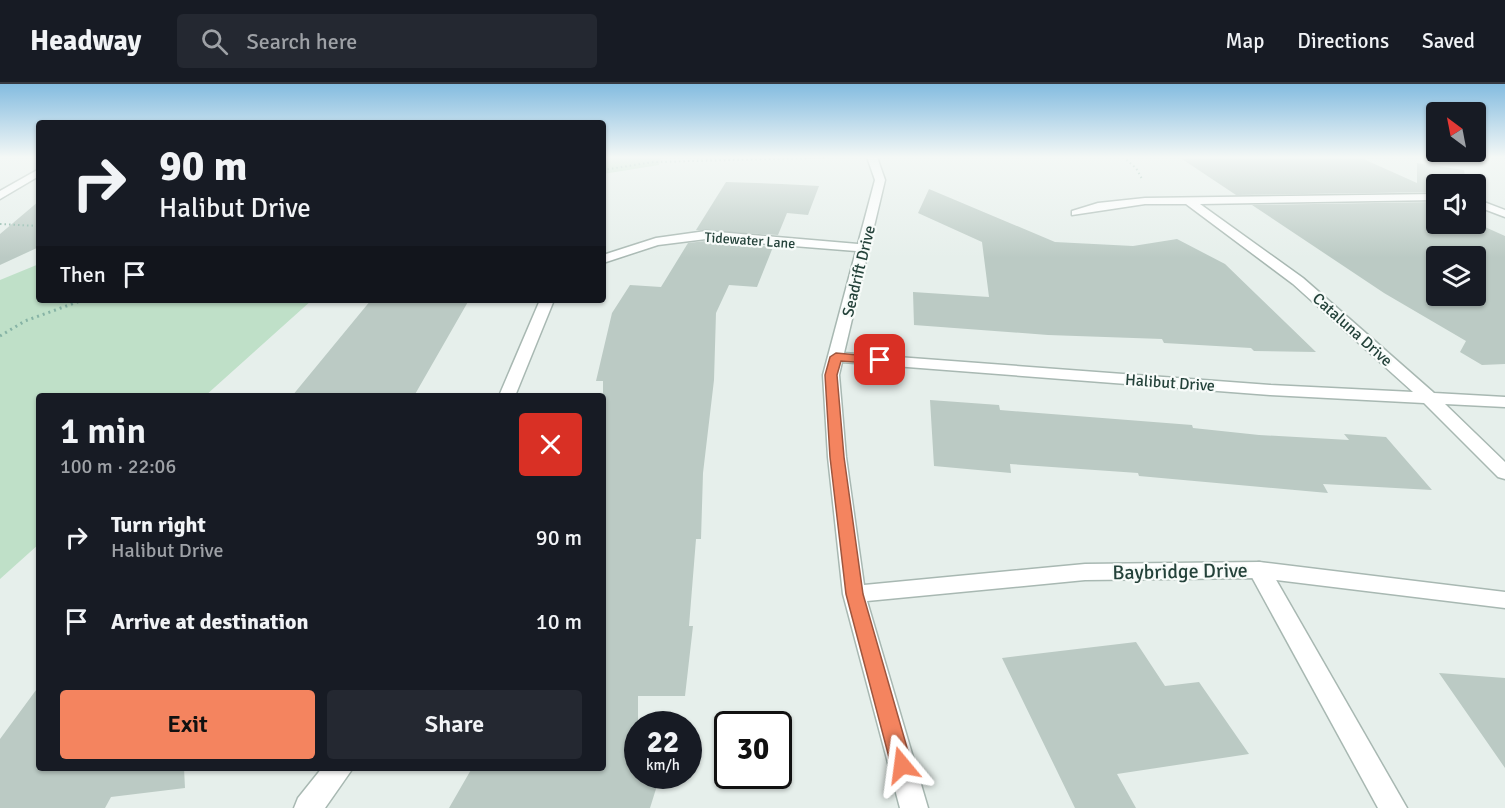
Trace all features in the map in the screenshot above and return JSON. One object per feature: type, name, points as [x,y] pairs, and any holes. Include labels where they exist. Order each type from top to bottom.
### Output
[{"type":"street","name":"Seadrift Drive","points":[[877,191],[831,375],[837,457],[854,594],[914,808]]},
{"type":"street","points":[[1076,213],[1098,206],[1188,200],[1426,197]]},
{"type":"street","name":"Cataluna Drive","points":[[1188,200],[1298,280],[1429,398],[1505,473]]},
{"type":"street","points":[[1486,206],[1505,214]]},
{"type":"street","name":"Tidewater Lane","points":[[606,258],[656,242],[706,235],[863,248]]},
{"type":"street","points":[[508,393],[547,303]]},
{"type":"street","name":"Halibut Drive","points":[[836,357],[1270,390],[1505,402]]},
{"type":"street","points":[[1259,570],[1393,808]]},
{"type":"street","name":"Baybridge Drive","points":[[854,594],[1086,572],[1259,570],[1505,600]]},
{"type":"street","points":[[308,808],[337,771]]},
{"type":"path","points":[[0,224],[36,226]]},
{"type":"path","points":[[0,336],[26,321],[75,303]]},
{"type":"green space","points":[[36,265],[36,303],[309,303],[208,393],[36,393],[36,547],[0,579],[0,280]]},
{"type":"building","points":[[721,191],[817,191],[808,215],[787,213],[778,235],[696,230]]},
{"type":"building","points":[[928,191],[933,191],[1055,242],[1133,246],[1177,239],[1225,264],[1316,352],[1254,351],[1251,348],[1164,343],[1162,339],[1048,335],[914,325],[913,292],[989,297],[982,242],[918,213]]},
{"type":"building","points":[[1230,191],[1426,191],[1236,195]]},
{"type":"building","points":[[1426,202],[1426,234],[1486,234],[1486,227],[1505,236],[1505,364],[1482,365],[1460,352],[1466,341],[1384,293],[1252,205]]},
{"type":"building","points":[[36,204],[36,248],[0,265],[0,234]]},
{"type":"building","points":[[706,241],[773,247],[757,287],[729,285],[716,313],[714,380],[703,473],[701,539],[696,539],[689,626],[693,626],[685,696],[638,696],[638,711],[624,711],[624,789],[656,789],[650,808],[449,808],[470,771],[606,771],[606,393],[603,393],[603,381],[596,381],[612,313],[630,285],[661,287],[688,243]]},
{"type":"building","points":[[369,303],[467,303],[416,393],[294,393]]},
{"type":"building","points":[[930,400],[999,405],[1000,410],[1192,425],[1193,428],[1259,435],[1349,440],[1344,434],[1386,437],[1432,490],[1323,484],[1328,493],[1139,476],[1138,473],[1010,464],[1011,473],[934,466]]},
{"type":"building","points":[[1136,642],[1165,686],[1199,682],[1249,754],[1117,774],[1136,808],[1075,808],[1002,658]]},
{"type":"building","points":[[1439,673],[1505,678],[1505,768]]},
{"type":"building","points":[[36,690],[36,771],[184,771],[185,788],[111,797],[105,808],[0,808],[0,739]]},
{"type":"route","points":[[880,360],[836,357],[831,375],[837,457],[854,594],[902,765]]}]
